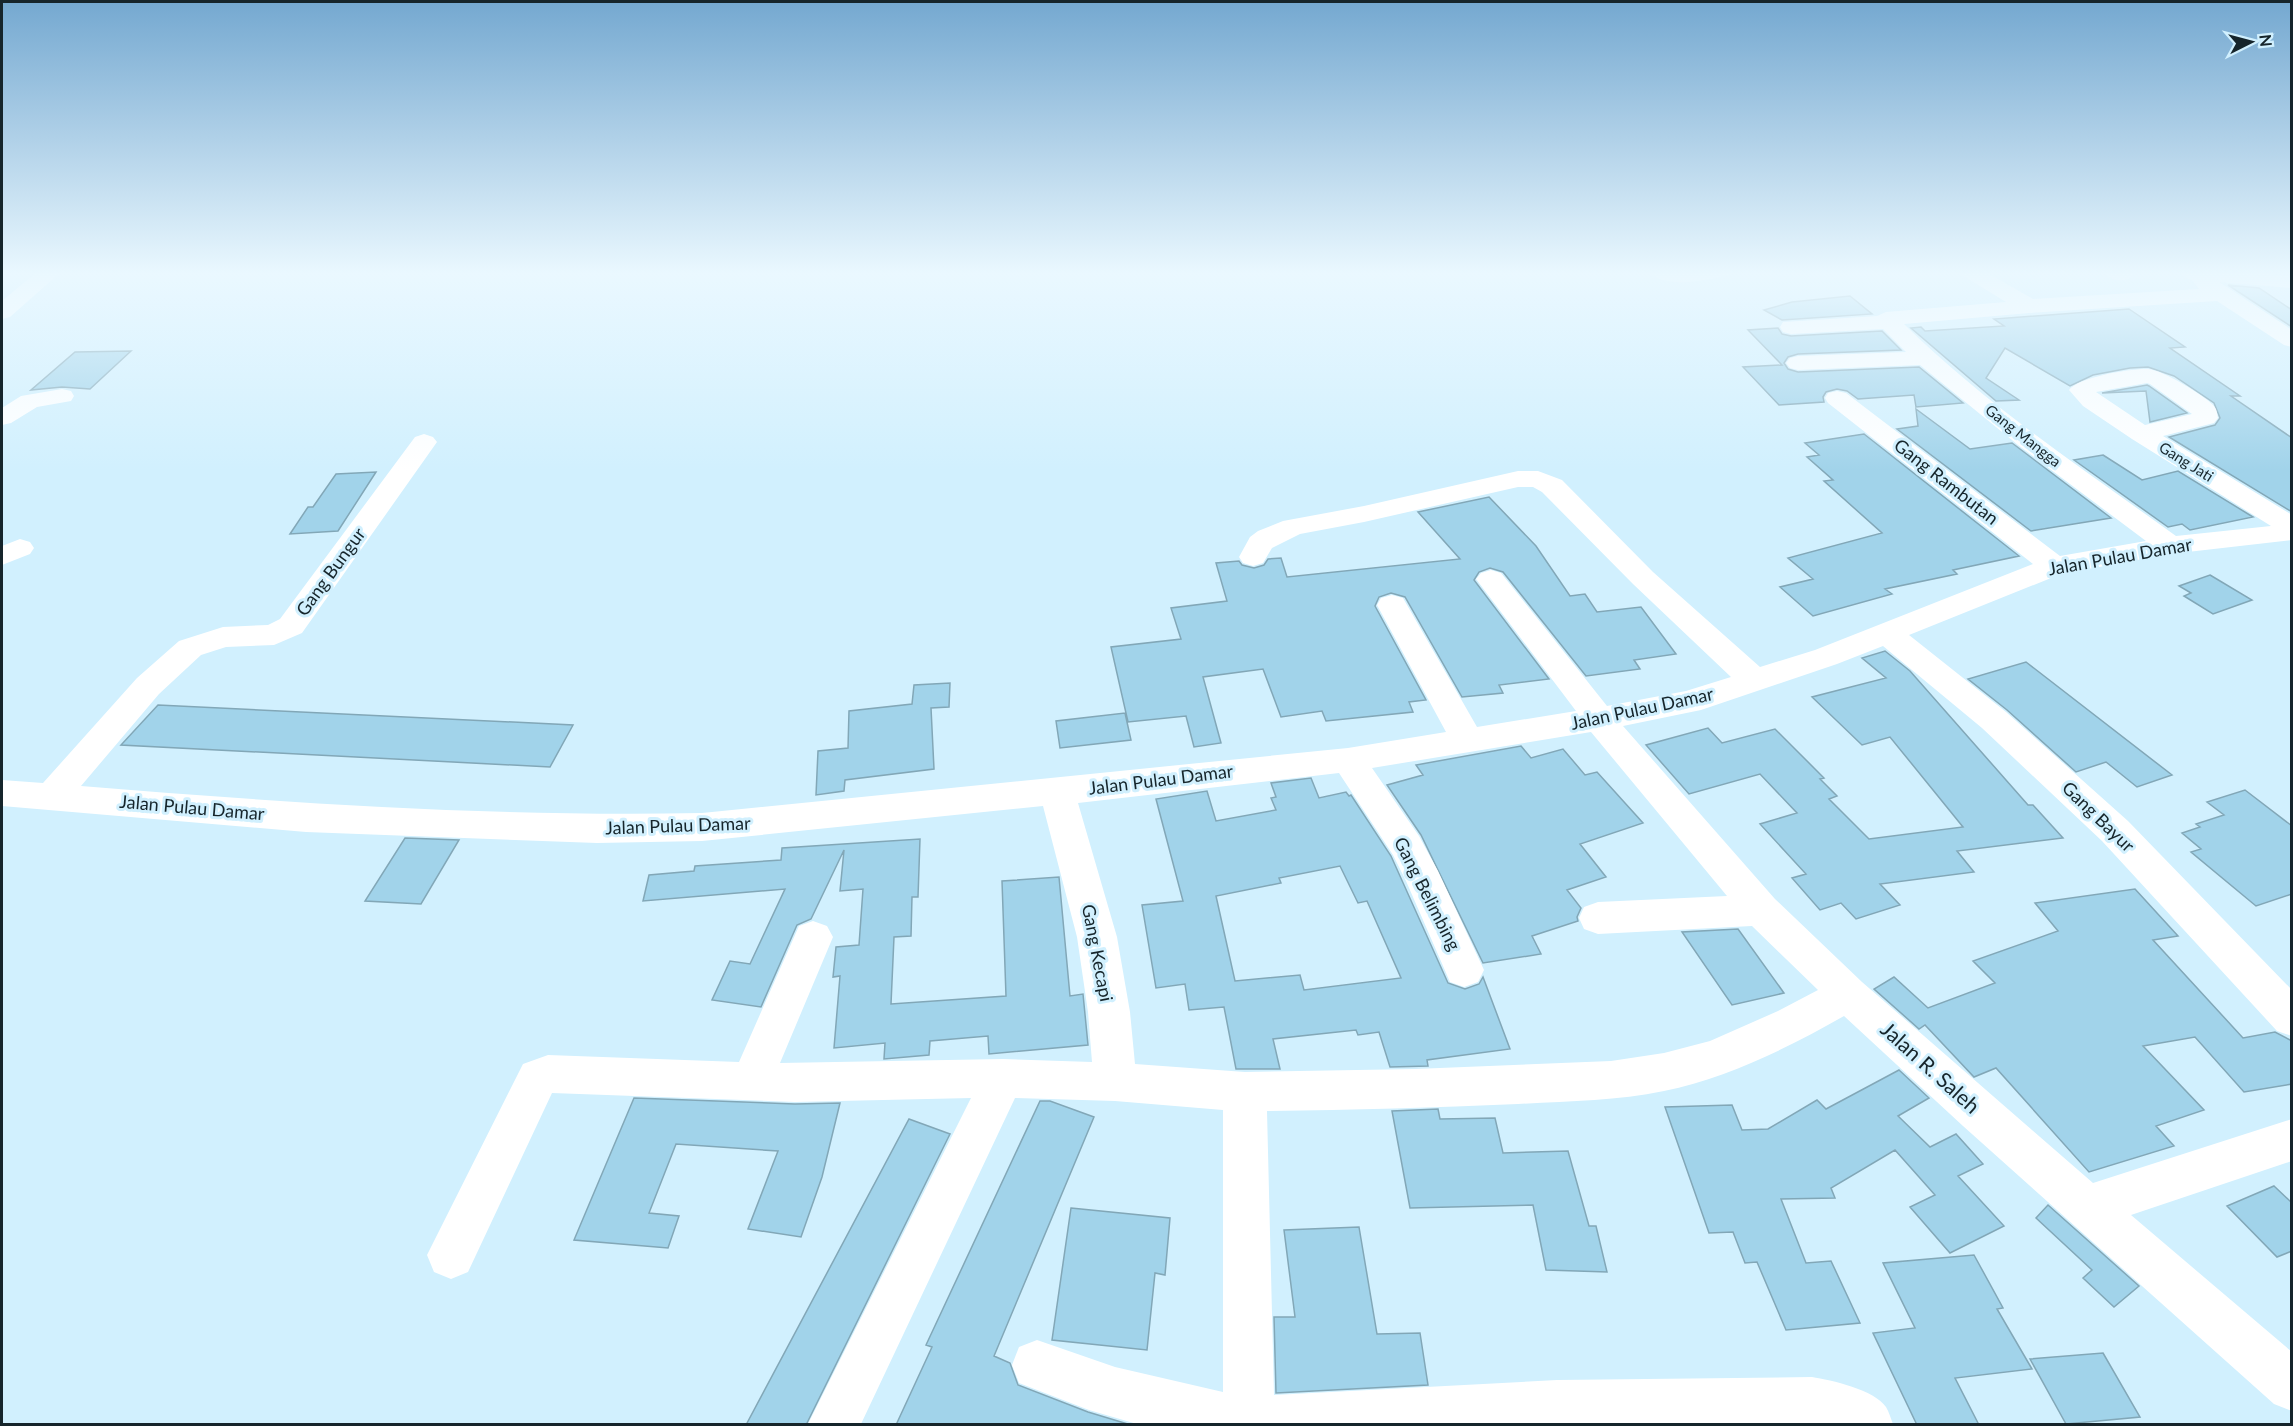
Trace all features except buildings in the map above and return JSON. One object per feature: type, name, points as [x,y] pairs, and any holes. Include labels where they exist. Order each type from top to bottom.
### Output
[{"type":"street","name":"Gang Mangga","points":[[1905,338],[1925,358],[2027,440],[2170,545]]},
{"type":"street","points":[[1798,363],[1925,358]]},
{"type":"street","name":"Gang Jati","points":[[2141,434],[2205,418],[2204,410],[2158,379],[2148,376],[2093,384],[2081,390],[2141,434],[2292,527]]},
{"type":"street","points":[[2,418],[30,400],[62,396]]},
{"type":"street","name":"Gang Rambutan","points":[[1837,398],[2054,566]]},
{"type":"street","name":"Gang Bungur","points":[[52,797],[148,686],[190,648],[223,638],[274,634],[291,626],[424,442]]},
{"type":"street","points":[[1253,557],[1260,543],[1268,537],[1293,527],[1364,514],[1518,479],[1538,479],[1552,486],[1643,578],[1755,681]]},
{"type":"street","name":"Jalan Pulau Damar","points":[[2,792],[306,818],[597,829],[702,827],[771,822],[1348,760],[1600,719],[1689,702],[1826,657],[2054,566],[2170,545],[2292,532]]},
{"type":"street","name":"Jalan R. Saleh","points":[[1491,579],[1624,751],[1761,910],[1848,994],[1978,1112],[2292,1386]]},
{"type":"street","points":[[1392,605],[1468,741]]},
{"type":"street","name":"Gang Bayur","points":[[1887,633],[1994,720],[2115,831],[2292,1018]]},
{"type":"street","name":"Gang Belimbing","points":[[1348,760],[1410,855],[1439,911],[1464,970]]},
{"type":"street","name":"Gang Kecapi","points":[[1057,792],[1098,937],[1109,1012],[1115,1082]]},
{"type":"street","points":[[1598,918],[1761,910]]},
{"type":"street","points":[[751,1082],[813,937]]},
{"type":"street","points":[[451,1255],[535,1083],[544,1075],[557,1073],[751,1082],[858,1083],[1003,1078],[1115,1082],[1245,1092],[1415,1089],[1622,1078],[1664,1071],[1715,1058],[1792,1024],[1848,994]]},
{"type":"street","points":[[834,1425],[1003,1078]]},
{"type":"street","points":[[1245,1092],[1249,1423]]},
{"type":"street","points":[[2089,1207],[2292,1140]]},
{"type":"street","points":[[1037,1365],[1076,1381],[1135,1400],[1249,1423],[1557,1406],[1812,1403],[1836,1406],[1868,1425]]}]
